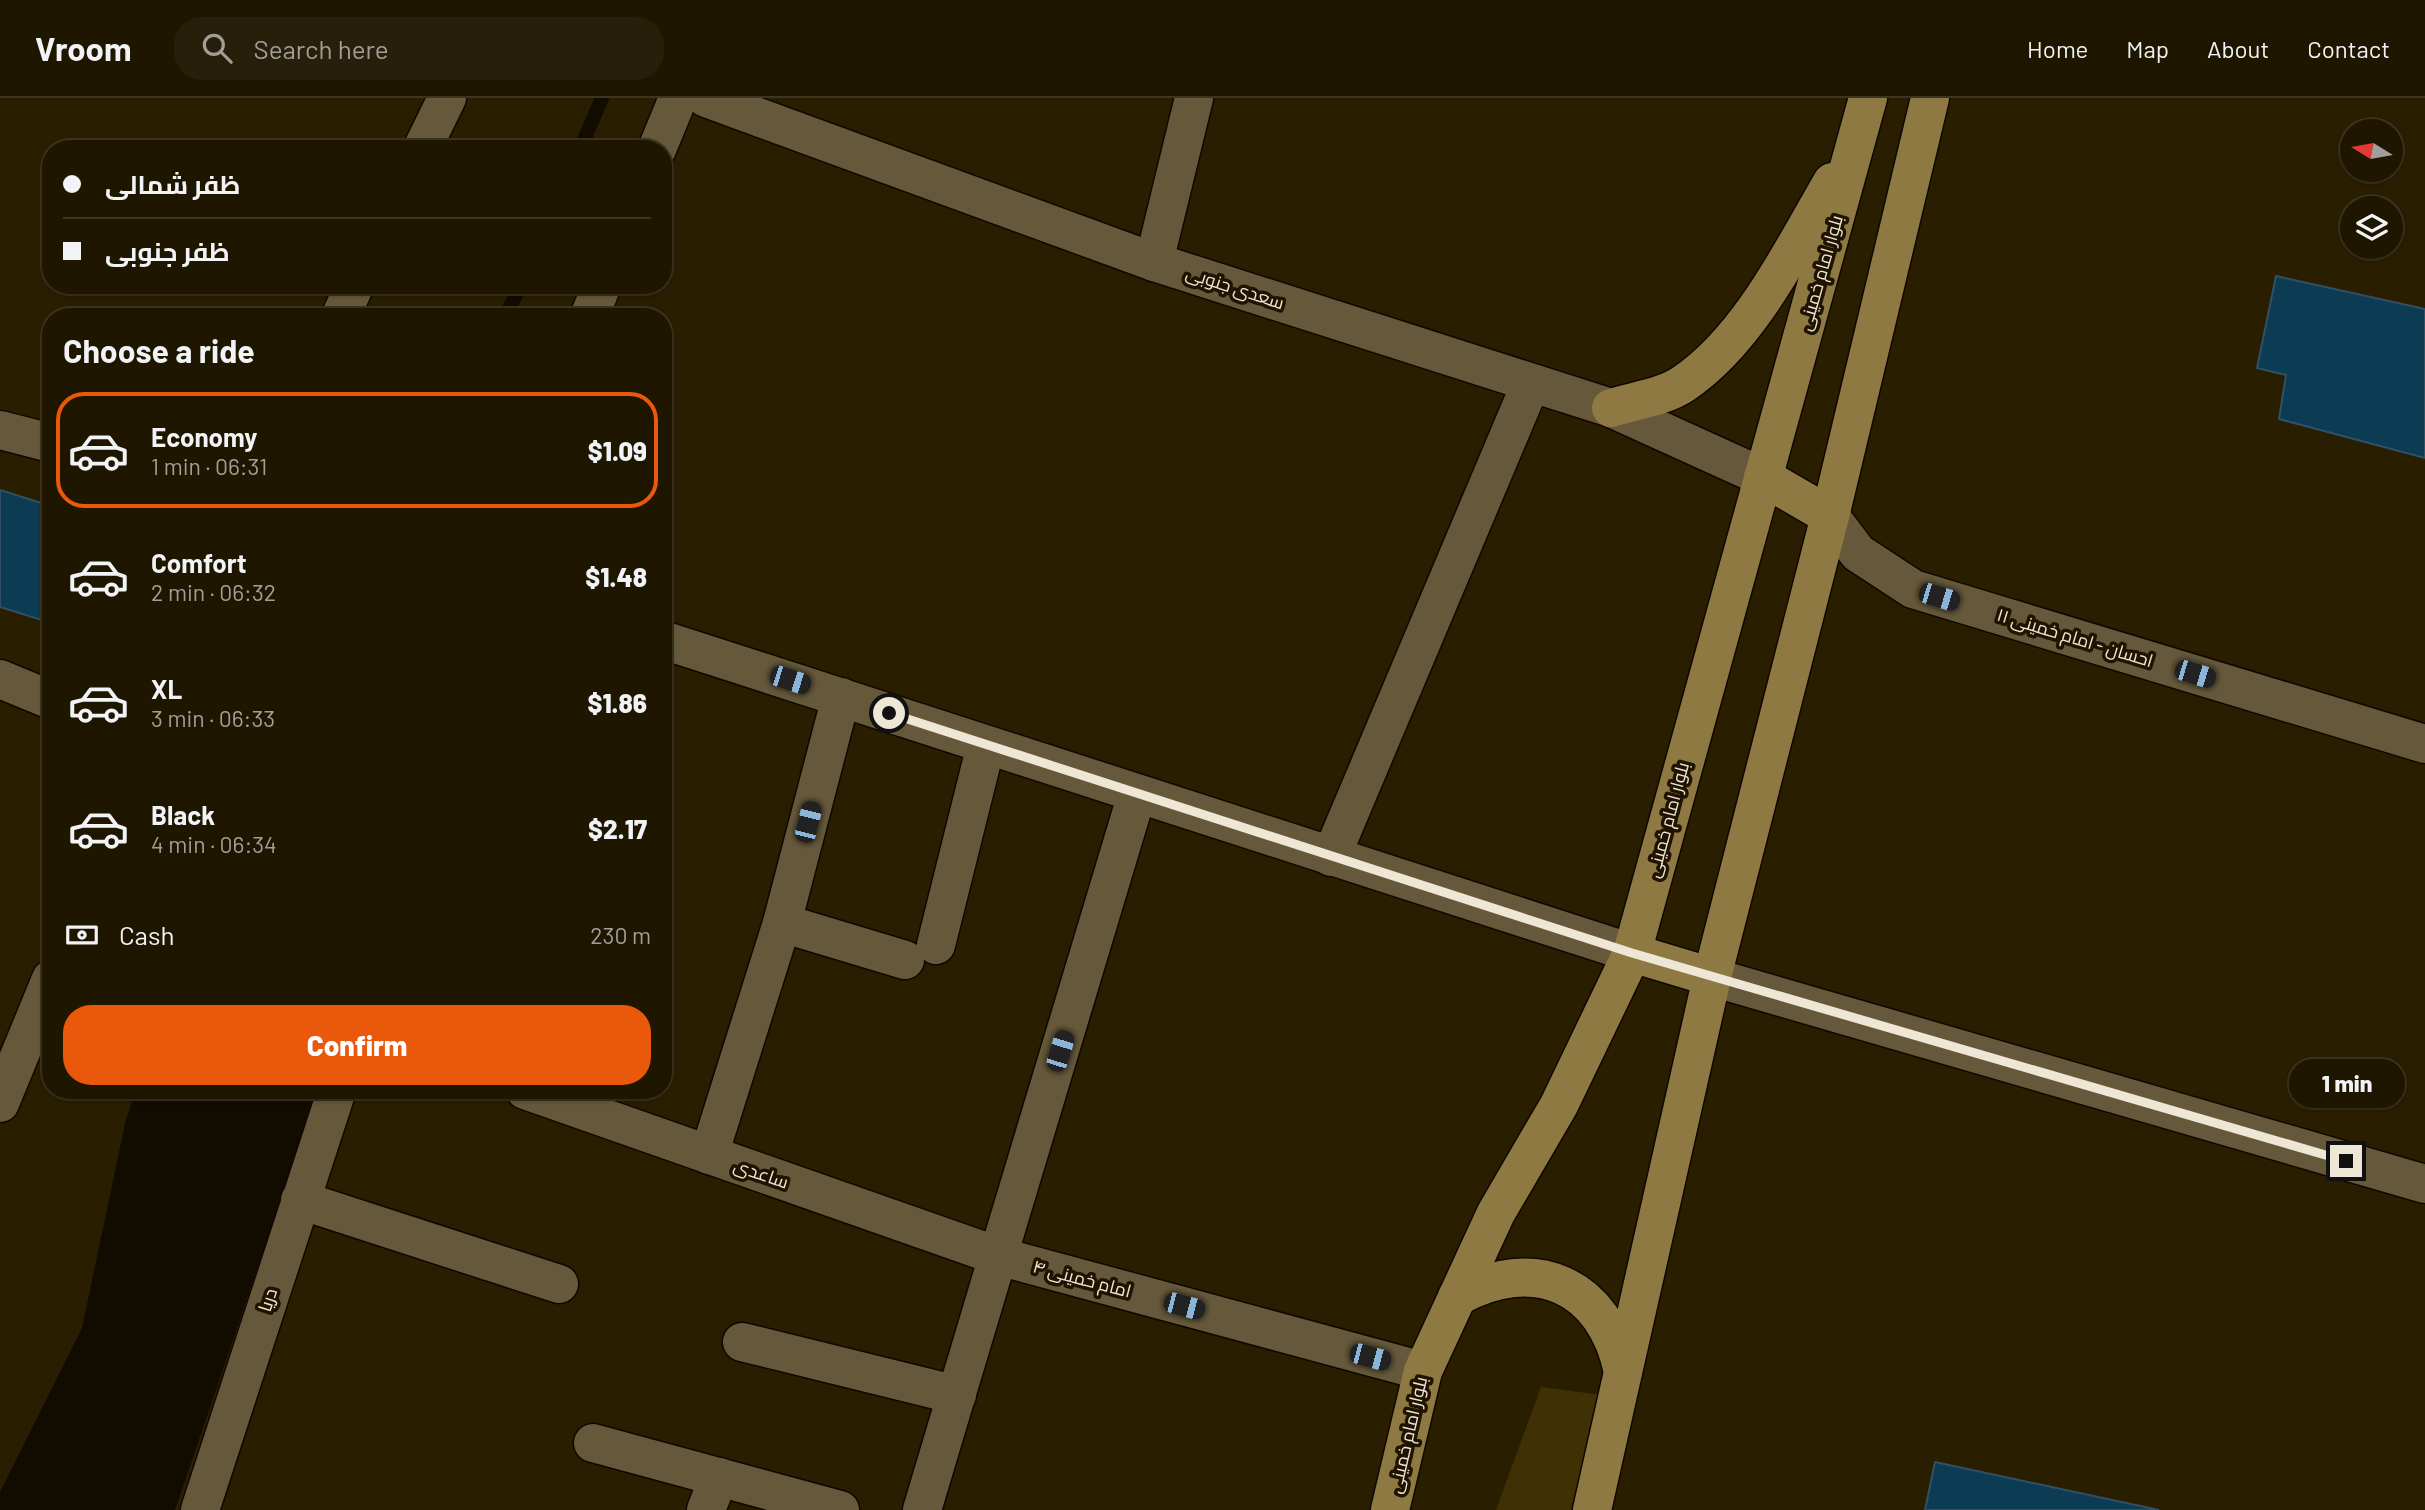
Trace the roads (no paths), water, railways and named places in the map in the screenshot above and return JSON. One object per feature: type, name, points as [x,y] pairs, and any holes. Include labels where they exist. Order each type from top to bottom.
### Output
[{"type":"main road","name":"بلوار امام خمینی","points":[[1390,1510],[1423,1371],[1496,1213],[1559,1105],[1632,953],[1860,135],[1868,98]]},
{"type":"main road","points":[[1591,1510],[1712,976],[1830,516],[1930,98]]},
{"type":"main road","points":[[1611,408],[1681,386],[1710,363],[1740,328],[1782,268],[1860,135]]},
{"type":"main road","points":[[1763,477],[1830,516]]},
{"type":"main road","points":[[1632,953],[1712,976]]},
{"type":"main road","points":[[1457,1297],[1480,1284],[1505,1276],[1532,1277],[1557,1283],[1577,1294],[1595,1309],[1614,1338],[1623,1371]]},
{"type":"street","points":[[426,140],[447,98]]},
{"type":"street","points":[[661,140],[678,98]]},
{"type":"street","name":"سعدی جنوبی","points":[[706,98],[1154,262],[1611,408],[1763,477]]},
{"type":"street","points":[[1154,262],[1194,98]]},
{"type":"street","points":[[1331,856],[1531,383]]},
{"type":"street","points":[[0,430],[42,441]]},
{"type":"street","name":"احسان - امام خمینی ۱۱","points":[[1830,516],[1858,553],[1913,589],[2425,744]]},
{"type":"street","points":[[672,643],[1632,953]]},
{"type":"street","points":[[0,679],[42,696]]},
{"type":"street","points":[[709,1155],[782,923],[841,697]]},
{"type":"street","points":[[782,923],[920,952],[986,746]]},
{"type":"street","points":[[922,1510],[1137,794]]},
{"type":"street","points":[[1712,976],[2425,1184]]},
{"type":"street","points":[[0,1103],[42,1001]]},
{"type":"street","name":"دریا","points":[[201,1510],[334,1099]]},
{"type":"street","name":"ساعدی","points":[[550,1099],[998,1256]]},
{"type":"street","points":[[300,1200],[559,1284]]},
{"type":"street","name":"امام خمینی ۴","points":[[998,1256],[1423,1371]]},
{"type":"street","points":[[742,1342],[957,1395]]},
{"type":"street","points":[[593,1443],[713,1494],[839,1510]]},
{"type":"waterway","points":[[584,140],[602,98]]},
{"type":"waterway","points":[[510,308],[516,294]]}]
